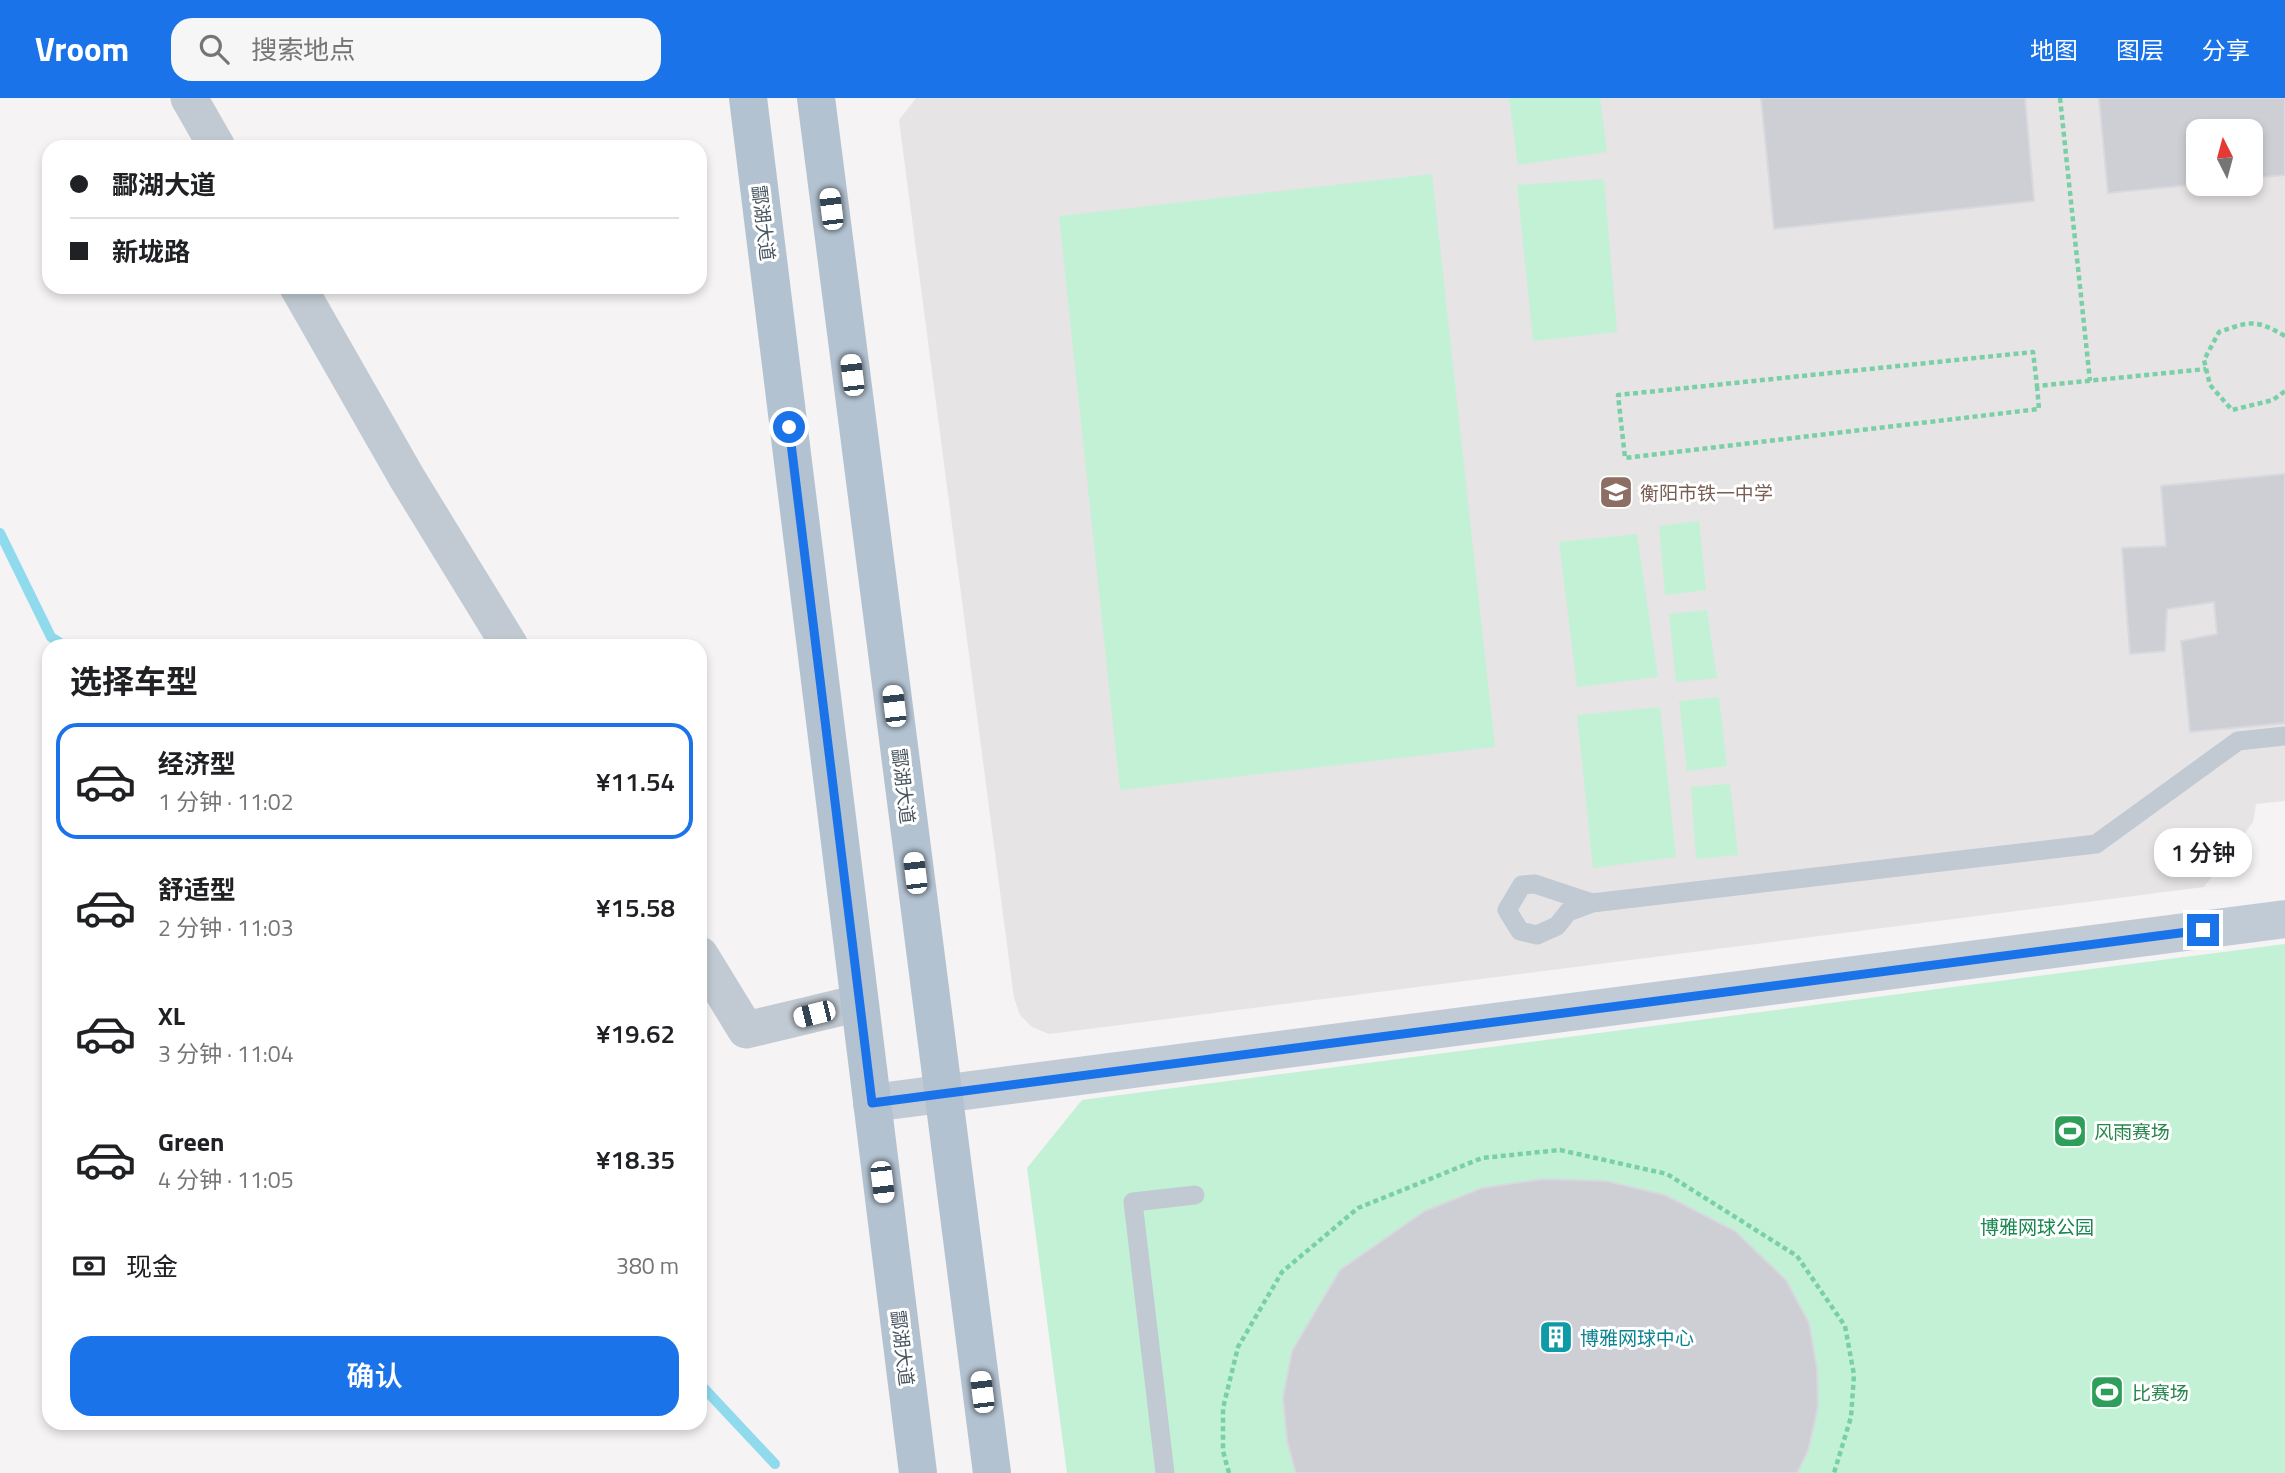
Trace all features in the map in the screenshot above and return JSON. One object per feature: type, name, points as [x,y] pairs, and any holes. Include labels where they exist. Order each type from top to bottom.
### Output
[{"type":"main road","name":"酃湖大道","points":[[748,98],[918,1473]]},
{"type":"main road","name":"酃湖大道","points":[[817,98],[992,1473]]},
{"type":"main road","points":[[872,1103],[2285,919]]},
{"type":"street","points":[[189,98],[213,140]]},
{"type":"street","points":[[302,294],[407,478],[506,639]]},
{"type":"street","points":[[707,966],[746,1030],[859,1003]]},
{"type":"lane","points":[[1592,902],[2096,844],[2238,741],[2285,736]]},
{"type":"lane","points":[[1164,1473],[1133,1202],[1195,1195]]},
{"type":"path","points":[[2060,98],[2090,381]]},
{"type":"path","points":[[2285,336],[2259,323],[2241,324],[2219,332],[2204,360],[2210,385],[2232,410],[2273,400],[2285,391]]},
{"type":"path","points":[[2033,352],[2037,386],[2039,409],[1625,458],[1618,395],[2033,352]]},
{"type":"path","points":[[2037,386],[2206,369]]},
{"type":"path","points":[[1229,1473],[1223,1451],[1223,1408],[1238,1347],[1282,1272],[1358,1208],[1482,1158],[1560,1150],[1667,1174],[1797,1256],[1845,1326],[1854,1375],[1851,1418],[1835,1473]]},
{"type":"shaded area","name":"衡阳市铁一中学","points":[[916,98],[2285,98],[2285,801],[2256,804],[2253,822],[2204,887],[1049,1034],[1032,1027],[1020,1015],[1014,998],[899,120]]},
{"type":"green space","points":[[1509,98],[1600,98],[1607,152],[1518,165]]},
{"type":"green space","points":[[1432,174],[1495,747],[1120,790],[1059,216]]},
{"type":"green space","points":[[1604,179],[1617,332],[1533,341],[1517,185]]},
{"type":"green space","points":[[1699,521],[1706,590],[1665,595],[1659,526]]},
{"type":"green space","points":[[1637,534],[1658,677],[1577,687],[1559,542]]},
{"type":"green space","points":[[1707,610],[1717,678],[1676,682],[1669,614]]},
{"type":"green space","points":[[1719,697],[1727,766],[1687,771],[1679,701]]},
{"type":"green space","points":[[1660,707],[1676,857],[1593,868],[1577,715]]},
{"type":"green space","points":[[1730,784],[1738,855],[1696,859],[1691,787]]},
{"type":"green space","name":"博雅网球公园","points":[[2285,944],[2285,1473],[1067,1473],[1027,1168],[1082,1100]]},
{"type":"building","points":[[1761,98],[2025,98],[2034,201],[1774,229]]},
{"type":"building","points":[[2099,98],[2285,98],[2285,175],[2263,177],[2263,119],[2186,119],[2186,185],[2108,193]]},
{"type":"building","points":[[2285,474],[2285,723],[2190,732],[2181,641],[2217,634],[2214,602],[2167,609],[2165,651],[2130,654],[2122,548],[2166,546],[2161,486]]},
{"type":"building","name":"博雅网球中心","points":[[1544,1179],[1606,1181],[1665,1195],[1735,1231],[1786,1280],[1809,1323],[1817,1368],[1818,1407],[1808,1451],[1797,1473],[1296,1473],[1287,1441],[1283,1397],[1292,1351],[1340,1270],[1425,1211],[1482,1188]]},
{"type":"waterway","points":[[0,533],[54,639]]},
{"type":"waterway","points":[[707,1391],[775,1464]]},
{"type":"place","name":"衡阳市铁一中学","points":[[1616,492]]},
{"type":"place","name":"风雨赛场","points":[[2070,1131]]},
{"type":"place","name":"博雅网球中心","points":[[1556,1337]]},
{"type":"place","name":"比赛场","points":[[2107,1392]]},
{"type":"route","points":[[789,427],[872,1103],[2203,930]]}]
